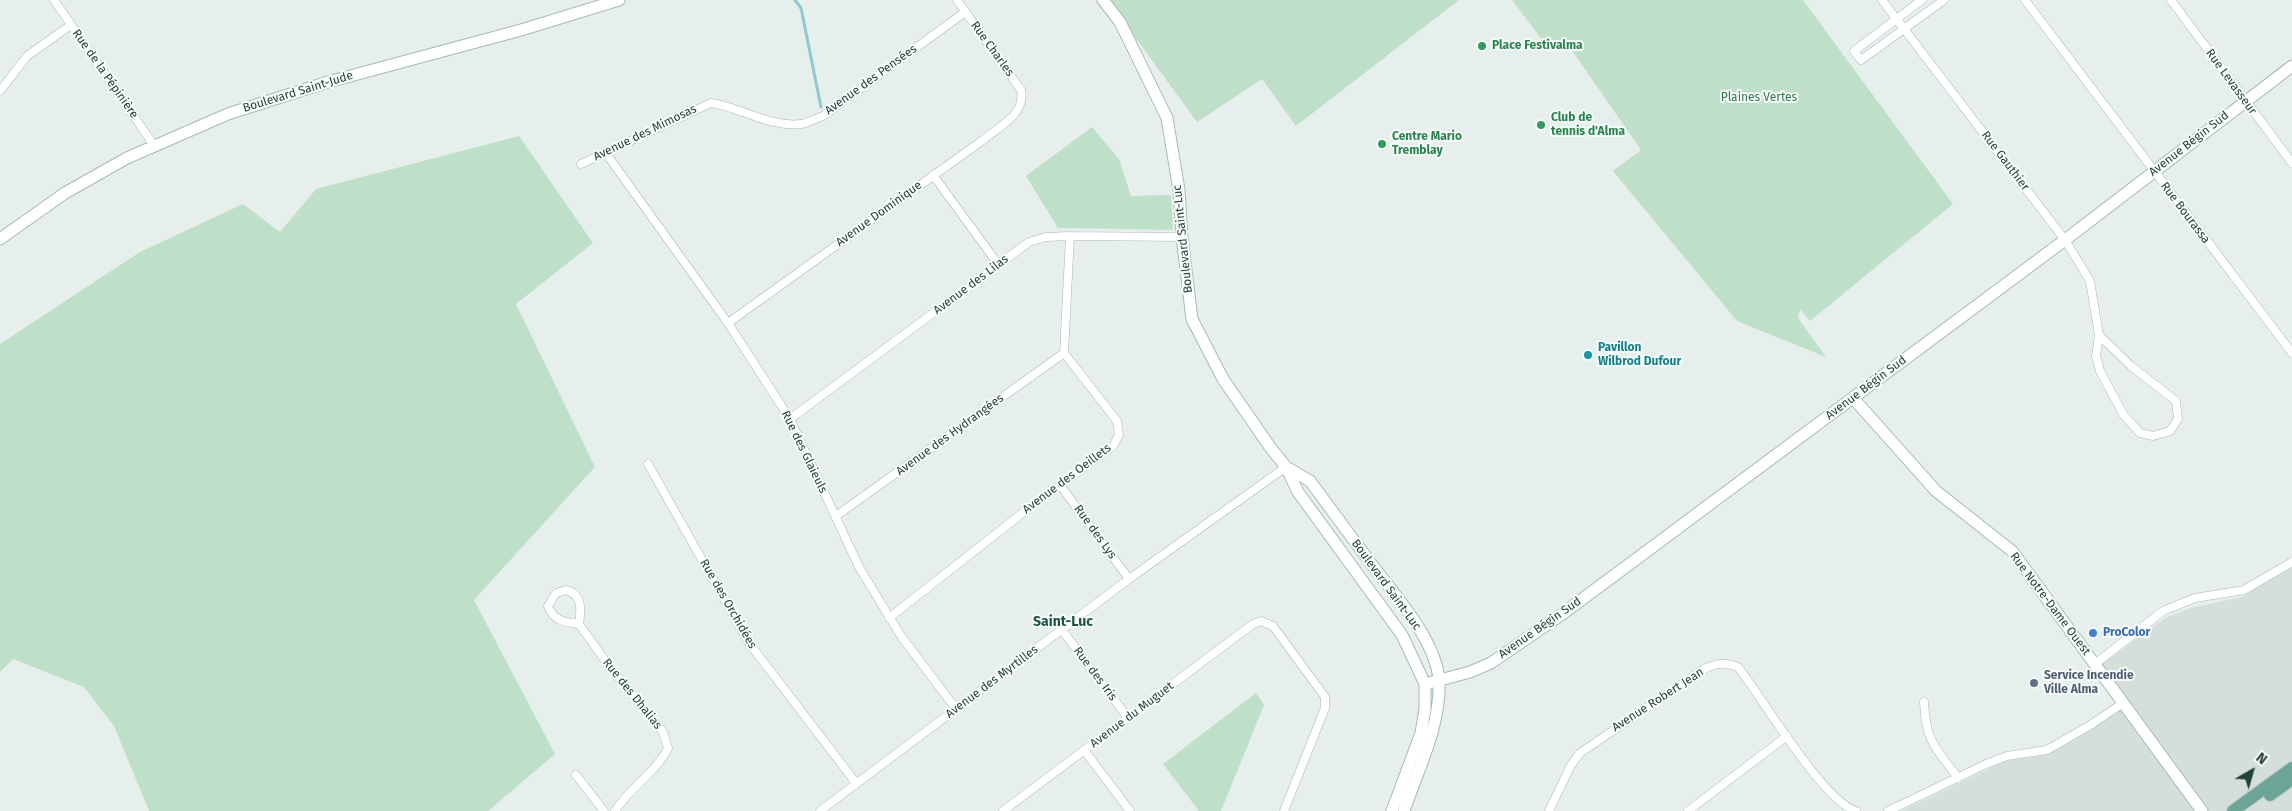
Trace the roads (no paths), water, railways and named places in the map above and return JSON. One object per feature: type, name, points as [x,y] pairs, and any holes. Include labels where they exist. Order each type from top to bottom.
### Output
[{"type":"main road","points":[[2232,811],[2292,768]]},
{"type":"main road","points":[[2247,811],[2292,779]]},
{"type":"street","name":"Rue de la Pépinière","points":[[54,0],[155,147]]},
{"type":"street","name":"Boulevard Saint-Jude","points":[[0,239],[65,193],[127,158],[228,114],[319,84],[521,30],[619,0]]},
{"type":"street","name":"Rue Charles","points":[[957,0],[1021,90],[1023,100]]},
{"type":"street","name":"Boulevard Saint-Luc","points":[[1103,0],[1120,22],[1167,118],[1178,190],[1192,319],[1223,380],[1286,467],[1298,492],[1402,636],[1425,684],[1425,708],[1421,733],[1392,811]]},
{"type":"street","name":"Rue Gauthier","points":[[1882,0],[2065,240],[2090,281],[2099,335],[2096,356],[2100,371],[2124,414],[2140,433],[2153,436],[2170,431],[2178,419],[2176,401],[2132,366],[2099,335]]},
{"type":"street","points":[[1922,0],[1854,51],[1861,60],[1944,0]]},
{"type":"street","name":"Rue Bourassa","points":[[2025,0],[2292,354]]},
{"type":"street","name":"Rue Levasseur","points":[[2171,0],[2292,163]]},
{"type":"street","name":"Avenue des Pensées","points":[[710,103],[725,105],[786,125],[803,124],[823,116],[965,12]]},
{"type":"street","points":[[0,91],[27,56],[71,25]]},
{"type":"street","name":"Avenue Bégin Sud","points":[[1425,684],[1470,672],[1499,657],[1561,615],[2065,240],[2292,66]]},
{"type":"street","name":"Avenue Dominique","points":[[728,323],[1018,112],[1023,100]]},
{"type":"street","name":"Avenue des Mimosas","points":[[581,164],[710,103]]},
{"type":"street","name":"Rue des Glaieuls","points":[[605,152],[728,323],[790,419],[859,567],[889,618],[956,709]]},
{"type":"street","points":[[933,175],[998,264]]},
{"type":"street","points":[[1064,353],[1070,236]]},
{"type":"street","name":"Avenue des Lilas","points":[[790,419],[1029,242],[1046,237],[1070,236],[1182,237]]},
{"type":"street","name":"Avenue des Oeillets","points":[[889,618],[1112,446],[1120,435],[1117,421],[1064,353]]},
{"type":"street","name":"Avenue des Hydrangées","points":[[836,516],[1064,353]]},
{"type":"street","name":"Rue Notre-Dame Ouest","points":[[1853,398],[1936,491],[2012,551],[2202,811]]},
{"type":"street","name":"Rue des Orchidées","points":[[648,464],[749,643],[856,783]]},
{"type":"street","name":"Boulevard Saint-Luc","points":[[1286,467],[1310,481],[1416,624],[1431,653],[1439,679],[1437,709],[1432,735],[1404,811]]},
{"type":"street","name":"Avenue des Myrtilles","points":[[820,811],[1129,579],[1286,467]]},
{"type":"street","name":"Rue des Lys","points":[[1060,485],[1129,579]]},
{"type":"street","points":[[2095,664],[2163,611],[2195,598],[2244,590],[2292,562]]},
{"type":"street","points":[[566,590],[576,595],[580,604],[579,624],[561,621],[552,615],[548,606],[556,593],[566,590]]},
{"type":"street","name":"Avenue du Muguet","points":[[1003,811],[1253,624],[1261,621],[1274,626],[1325,697],[1325,708],[1284,811]]},
{"type":"street","name":"Rue des Dhalias","points":[[579,624],[609,666],[663,732],[668,748],[661,763],[615,811]]},
{"type":"street","name":"Rue des Iris","points":[[1062,630],[1128,718]]},
{"type":"street","name":"Avenue Robert Jean","points":[[1549,811],[1571,765],[1580,752],[1704,669],[1717,663],[1728,663],[1738,667],[1829,792],[1849,809],[1856,811]]},
{"type":"street","points":[[1924,702],[1925,726],[1930,740],[1958,778]]},
{"type":"street","points":[[1888,811],[2007,756],[2047,750],[2092,724],[2123,703]]},
{"type":"street","points":[[1688,811],[1787,736]]},
{"type":"street","points":[[1084,750],[1130,811]]},
{"type":"street","points":[[576,776],[604,811]]},
{"type":"waterway","points":[[795,0],[801,8],[821,107]]},
{"type":"place","name":"Place Festivalma","points":[[1482,46]]},
{"type":"place","name":"Club de tennis d'Alma","points":[[1541,125]]},
{"type":"place","name":"Centre Mario Tremblay","points":[[1382,144]]},
{"type":"place","name":"Pavillon Wilbrod Dufour","points":[[1588,355]]},
{"type":"place","name":"ProColor","points":[[2093,633]]},
{"type":"place","name":"Service Incendie Ville Alma","points":[[2034,683]]},
{"type":"district","name":"Saint-Luc","points":[[1063,622]]},
{"type":"park label","name":"Plaines Vertes","points":[[1759,98]]}]
